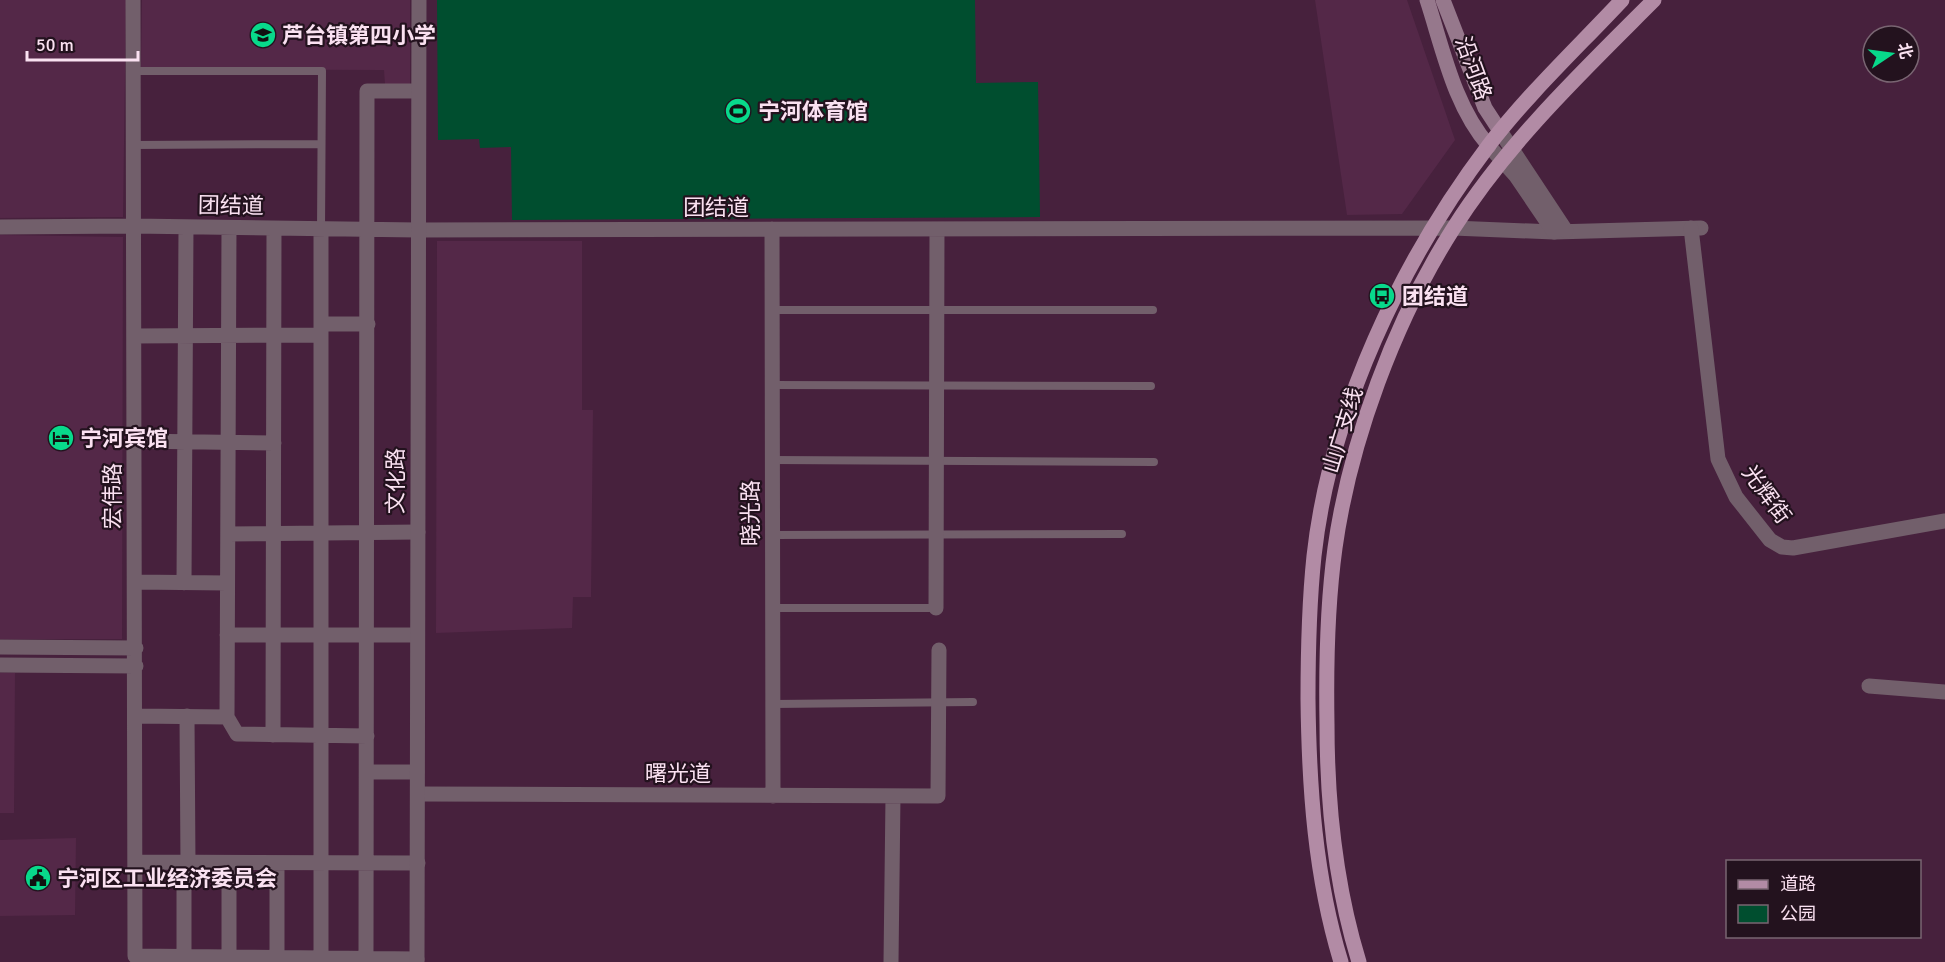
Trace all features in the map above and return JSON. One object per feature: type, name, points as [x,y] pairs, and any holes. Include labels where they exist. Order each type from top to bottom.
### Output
[{"type":"main road","name":"沿河路","points":[[1427,0],[1464,110],[1475,130],[1489,146]]},
{"type":"main road","name":"沿河路","points":[[1443,0],[1485,108],[1500,131]]},
{"type":"main road","name":"山广支线","points":[[1341,962],[1321,875],[1312,813],[1309,755],[1309,624],[1314,554],[1336,455],[1353,400],[1379,330],[1404,276],[1432,229],[1500,131],[1622,0]]},
{"type":"main road","name":"山广支线","points":[[1359,962],[1339,881],[1328,801],[1326,686],[1335,549],[1352,468],[1376,394],[1416,296],[1453,228],[1512,147],[1548,106],[1654,0]]},
{"type":"street","name":"宏伟路","points":[[134,0],[135,956],[184,957]]},
{"type":"street","name":"文化路","points":[[417,960],[419,0]]},
{"type":"street","points":[[366,958],[369,229],[367,91],[418,91]]},
{"type":"street","points":[[1500,131],[1512,147],[1560,232]]},
{"type":"street","points":[[1489,146],[1560,232]]},
{"type":"street","name":"团结道","points":[[0,227],[133,226],[321,230],[1453,228],[1560,232],[1696,228]]},
{"type":"street","points":[[184,583],[186,227]]},
{"type":"street","points":[[229,228],[227,717],[237,734],[367,735]]},
{"type":"street","name":"光辉街","points":[[1696,228],[1715,382],[1728,461],[1746,495],[1775,530],[1784,537],[1797,539],[1945,512]]},
{"type":"street","name":"光辉街","points":[[1696,228],[1718,459],[1736,497],[1770,540],[1782,547],[1793,548],[1945,521]]},
{"type":"street","points":[[273,735],[274,229]]},
{"type":"street","name":"晓光路","points":[[772,229],[773,796]]},
{"type":"street","points":[[936,608],[937,229]]},
{"type":"street","points":[[321,230],[321,958]]},
{"type":"street","points":[[134,336],[274,336],[368,324]]},
{"type":"street","points":[[134,441],[274,443]]},
{"type":"street","points":[[228,534],[418,532]]},
{"type":"street","points":[[135,582],[227,583]]},
{"type":"street","points":[[227,635],[417,635]]},
{"type":"street","points":[[0,647],[136,648]]},
{"type":"street","points":[[939,650],[939,702]]},
{"type":"street","points":[[0,664],[136,666]]},
{"type":"street","points":[[1869,686],[1945,692]]},
{"type":"street","name":"曙光道","points":[[417,794],[938,796],[939,702]]},
{"type":"street","points":[[136,716],[227,717]]},
{"type":"street","points":[[187,716],[188,862],[184,883],[184,957],[417,960]]},
{"type":"street","points":[[367,772],[417,772]]},
{"type":"street","points":[[891,962],[893,796]]},
{"type":"street","points":[[135,862],[418,863]]},
{"type":"street","points":[[229,863],[229,957]]},
{"type":"street","points":[[277,863],[277,957]]},
{"type":"lane","points":[[133,71],[322,71],[321,230]]},
{"type":"lane","points":[[133,146],[321,144]]},
{"type":"lane","points":[[772,310],[1153,310]]},
{"type":"lane","points":[[772,386],[1151,386]]},
{"type":"lane","points":[[772,460],[1154,462]]},
{"type":"lane","points":[[772,535],[1122,534]]},
{"type":"lane","points":[[772,608],[936,608]]},
{"type":"lane","points":[[773,704],[973,702]]},
{"type":"shaded area","points":[[0,0],[126,0],[123,217],[0,218]]},
{"type":"shaded area","name":"芦台镇第四小学","points":[[142,0],[410,0],[410,84],[385,84],[384,70],[141,69]]},
{"type":"shaded area","points":[[1315,0],[1407,0],[1455,140],[1402,214],[1347,215]]},
{"type":"shaded area","name":"宁河宾馆","points":[[0,235],[123,237],[122,639],[0,639]]},
{"type":"shaded area","points":[[437,241],[582,241],[582,410],[593,410],[591,597],[573,597],[572,628],[436,633]]},
{"type":"shaded area","points":[[0,673],[15,673],[14,813],[0,813]]},
{"type":"shaded area","name":"宁河区工业经济委员会","points":[[76,838],[75,915],[0,916],[0,840]]},
{"type":"green space","name":"宁河体育馆","points":[[437,0],[975,0],[976,83],[1038,82],[1040,217],[512,220],[511,147],[480,148],[479,139],[438,140]]},
{"type":"place","name":"芦台镇第四小学","points":[[263,35]]},
{"type":"place","name":"宁河体育馆","points":[[738,111]]},
{"type":"place","name":"团结道","points":[[1382,296]]},
{"type":"place","name":"宁河宾馆","points":[[61,438]]},
{"type":"place","name":"宁河区工业经济委员会","points":[[38,878]]}]
